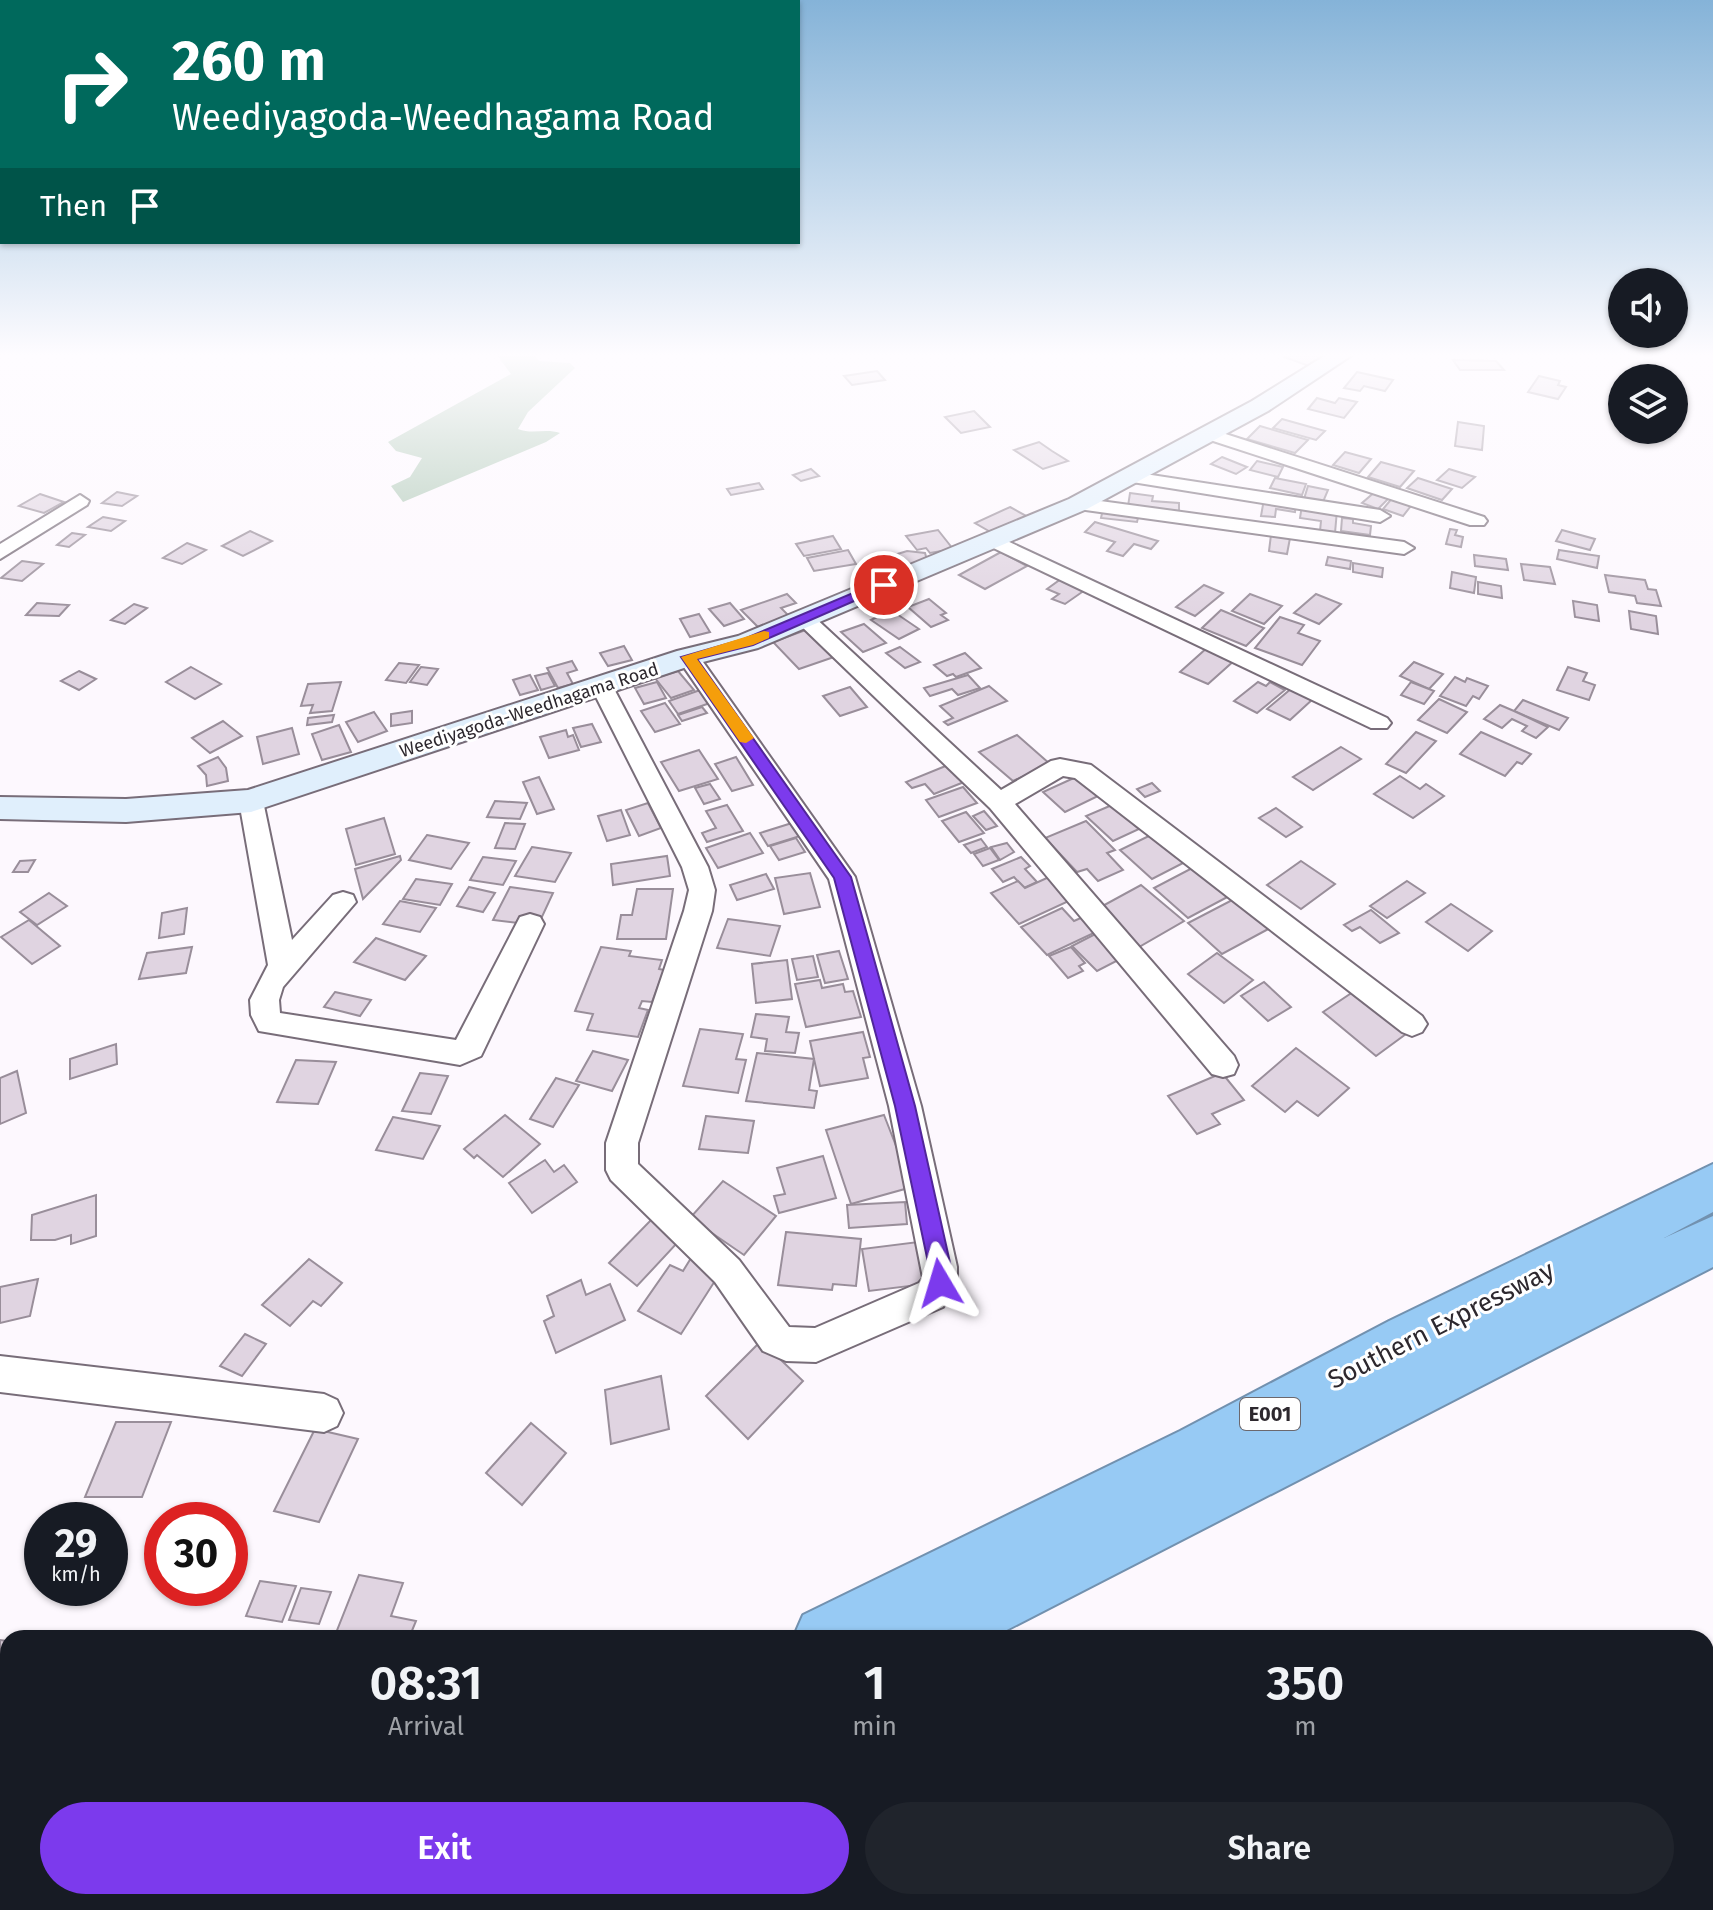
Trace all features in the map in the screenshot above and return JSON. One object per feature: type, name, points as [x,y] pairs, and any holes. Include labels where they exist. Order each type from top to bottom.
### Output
[{"type":"highway","name":"Southern Expressway","points":[[842,1630],[1201,1452],[1409,1340],[1713,1187]]},
{"type":"highway","name":"Southern Expressway","points":[[938,1630],[1713,1240]]},
{"type":"street","name":"Weediyagoda-Weedhagama Road","points":[[0,808],[79,814],[180,810],[251,801],[688,657],[748,642],[1078,504],[1192,444]]},
{"type":"street","points":[[1241,444],[1477,521]]},
{"type":"street","points":[[1132,477],[1380,516]]},
{"type":"street","points":[[0,553],[80,501]]},
{"type":"street","points":[[1078,504],[1404,548]]},
{"type":"street","points":[[992,540],[1379,723]]},
{"type":"street","points":[[804,618],[999,802],[1223,1065]]},
{"type":"street","points":[[602,687],[682,839],[702,890],[698,911],[622,1143],[622,1170],[727,1271],[776,1339],[786,1344],[816,1345],[931,1295],[940,1283],[940,1267],[905,1106],[842,877],[688,657]]},
{"type":"street","points":[[999,802],[1060,767],[1082,771],[1412,1024]]},
{"type":"street","points":[[251,801],[283,967]]},
{"type":"street","points":[[343,902],[269,985],[263,1002],[269,1023],[456,1055],[470,1047],[530,924]]},
{"type":"street","points":[[0,1374],[324,1413]]},
{"type":"green space","points":[[390,444],[541,444],[403,502],[391,486],[410,477],[422,458],[396,451]]},
{"type":"building","points":[[1042,444],[1068,461],[1043,469],[1014,450]]},
{"type":"building","points":[[1265,444],[1304,444],[1295,453]]},
{"type":"building","points":[[1455,444],[1482,444],[1482,450]]},
{"type":"building","points":[[1345,452],[1371,459],[1359,473],[1333,465]]},
{"type":"building","points":[[1222,457],[1247,467],[1236,474],[1211,464]]},
{"type":"building","points":[[1257,461],[1283,467],[1278,477],[1250,470]]},
{"type":"building","points":[[1381,462],[1414,471],[1400,487],[1368,477]]},
{"type":"building","points":[[811,469],[819,476],[801,481],[793,475]]},
{"type":"building","points":[[1449,469],[1475,477],[1462,488],[1437,480]]},
{"type":"building","points":[[1275,478],[1306,484],[1302,495],[1270,488]]},
{"type":"building","points":[[1418,478],[1452,489],[1442,500],[1407,488]]},
{"type":"building","points":[[759,483],[763,489],[731,495],[727,489]]},
{"type":"building","points":[[1308,486],[1328,490],[1323,502],[1304,499]]},
{"type":"building","points":[[1376,491],[1391,496],[1378,509],[1362,503]]},
{"type":"building","points":[[117,492],[137,496],[122,506],[102,503]]},
{"type":"building","points":[[1130,493],[1153,496],[1152,501],[1179,503],[1179,511],[1128,506]]},
{"type":"building","points":[[40,494],[64,502],[44,513],[19,506]]},
{"type":"building","points":[[1394,496],[1414,502],[1403,516],[1383,509]]},
{"type":"building","points":[[1264,499],[1296,503],[1295,512],[1276,509],[1275,517],[1261,516]]},
{"type":"building","points":[[1302,505],[1337,510],[1335,533],[1320,531],[1321,521],[1300,518]]},
{"type":"building","points":[[1010,507],[1030,518],[994,534],[975,523]]},
{"type":"building","points":[[1103,509],[1139,514],[1137,522],[1101,518]]},
{"type":"building","points":[[103,517],[125,521],[111,531],[88,527]]},
{"type":"building","points":[[1342,518],[1371,526],[1370,535],[1341,531]]},
{"type":"building","points":[[1095,522],[1158,541],[1151,549],[1134,544],[1123,556],[1107,551],[1115,542],[1085,532]]},
{"type":"building","points":[[1450,529],[1457,530],[1455,535],[1463,537],[1461,547],[1446,544]]},
{"type":"building","points":[[938,530],[953,549],[930,553],[926,548],[917,550],[906,536]]},
{"type":"building","points":[[1562,530],[1595,539],[1590,550],[1556,541]]},
{"type":"building","points":[[250,531],[272,541],[243,556],[222,546]]},
{"type":"building","points":[[72,533],[85,535],[69,547],[57,545]]},
{"type":"building","points":[[1271,535],[1290,538],[1287,554],[1269,551]]},
{"type":"building","points":[[833,536],[841,549],[804,556],[796,544]]},
{"type":"building","points":[[187,543],[206,550],[182,564],[163,558]]},
{"type":"building","points":[[848,550],[856,564],[814,571],[807,558]]},
{"type":"building","points":[[1559,550],[1599,556],[1597,568],[1557,559]]},
{"type":"building","points":[[907,551],[925,553],[927,560],[906,568],[891,556]]},
{"type":"building","points":[[1001,552],[1027,566],[985,589],[959,575]]},
{"type":"building","points":[[1474,555],[1506,559],[1508,570],[1475,566]]},
{"type":"building","points":[[1328,557],[1351,561],[1350,569],[1326,565]]},
{"type":"building","points":[[22,561],[43,564],[22,581],[1,578]]},
{"type":"building","points":[[1353,563],[1383,568],[1382,577],[1353,572]]},
{"type":"building","points":[[1521,564],[1550,567],[1555,584],[1524,580]]},
{"type":"building","points":[[1452,572],[1476,577],[1474,593],[1450,588]]},
{"type":"building","points":[[1605,575],[1645,580],[1648,589],[1656,590],[1661,606],[1637,603],[1635,596],[1609,592]]},
{"type":"building","points":[[1061,579],[1085,590],[1065,604],[1052,599],[1059,594],[1047,589]]},
{"type":"building","points":[[1478,582],[1501,586],[1502,598],[1478,594]]},
{"type":"building","points":[[1204,585],[1223,593],[1195,616],[1176,607]]},
{"type":"building","points":[[787,594],[796,603],[781,608],[789,616],[758,627],[741,610]]},
{"type":"building","points":[[1250,594],[1282,606],[1264,624],[1232,611]]},
{"type":"building","points":[[1316,594],[1341,604],[1319,624],[1294,613]]},
{"type":"building","points":[[929,599],[946,613],[941,615],[948,620],[931,627],[908,607]]},
{"type":"building","points":[[1573,601],[1597,605],[1599,621],[1575,617]]},
{"type":"building","points":[[37,603],[69,605],[59,616],[26,615]]},
{"type":"building","points":[[730,603],[744,619],[724,626],[709,609]]},
{"type":"building","points":[[134,604],[147,608],[125,624],[111,620]]},
{"type":"building","points":[[891,610],[919,629],[899,639],[871,620]]},
{"type":"building","points":[[1221,610],[1264,628],[1246,646],[1202,628]]},
{"type":"building","points":[[1629,611],[1656,616],[1658,634],[1631,629]]},
{"type":"building","points":[[699,614],[710,632],[690,637],[680,619]]},
{"type":"building","points":[[1280,617],[1304,625],[1298,633],[1320,641],[1302,665],[1255,648]]},
{"type":"building","points":[[864,624],[886,643],[863,652],[841,632]]},
{"type":"building","points":[[811,628],[834,657],[799,669],[773,642]]},
{"type":"building","points":[[624,646],[632,660],[608,666],[600,653]]},
{"type":"building","points":[[900,647],[920,662],[905,668],[886,653]]},
{"type":"building","points":[[1208,647],[1236,659],[1208,684],[1180,672]]},
{"type":"building","points":[[965,653],[981,668],[956,677],[953,674],[947,676],[934,665]]},
{"type":"building","points":[[572,661],[577,670],[567,673],[573,684],[558,688],[547,668]]},
{"type":"building","points":[[1414,662],[1443,674],[1429,689],[1400,676]]},
{"type":"building","points":[[399,663],[419,665],[406,683],[386,680]]},
{"type":"building","points":[[191,667],[221,684],[195,699],[166,682]]},
{"type":"building","points":[[421,667],[438,669],[427,685],[410,682]]},
{"type":"building","points":[[1568,667],[1587,673],[1583,681],[1595,685],[1589,700],[1557,690]]},
{"type":"building","points":[[79,671],[96,679],[79,690],[61,681]]},
{"type":"building","points":[[678,671],[694,690],[671,698],[655,678]]},
{"type":"building","points":[[548,673],[555,686],[541,690],[535,676]]},
{"type":"building","points":[[530,675],[538,690],[520,695],[513,680]]},
{"type":"building","points":[[968,675],[980,688],[958,695],[952,689],[930,696],[924,688]]},
{"type":"building","points":[[1455,677],[1488,686],[1479,699],[1473,696],[1466,706],[1440,696]]},
{"type":"building","points":[[341,682],[332,711],[310,713],[313,705],[301,706],[308,684]]},
{"type":"building","points":[[657,682],[666,698],[644,704],[635,688]]},
{"type":"building","points":[[1258,682],[1266,686],[1270,682],[1285,690],[1257,713],[1234,701]]},
{"type":"building","points":[[1411,682],[1434,691],[1424,704],[1401,695]]},
{"type":"building","points":[[989,686],[1007,701],[948,725],[944,722],[953,718],[940,706]]},
{"type":"building","points":[[850,687],[867,707],[840,716],[823,696]]},
{"type":"building","points":[[1292,688],[1314,698],[1290,720],[1267,709]]},
{"type":"building","points":[[703,689],[713,702],[678,714],[669,701]]},
{"type":"building","points":[[1439,699],[1467,712],[1447,733],[1418,720]]},
{"type":"building","points":[[1523,700],[1568,718],[1559,730],[1514,711]]},
{"type":"building","points":[[665,703],[680,724],[655,732],[641,711]]},
{"type":"building","points":[[1500,705],[1548,727],[1536,738],[1522,731],[1527,726],[1512,719],[1502,728],[1484,719]]},
{"type":"building","points":[[702,707],[707,713],[682,721],[678,715]]},
{"type":"building","points":[[412,711],[412,723],[391,726],[391,714]]},
{"type":"building","points":[[374,712],[387,731],[358,742],[346,722]]},
{"type":"building","points":[[334,715],[332,722],[307,725],[308,718]]},
{"type":"building","points":[[223,721],[242,736],[210,753],[192,738]]},
{"type":"building","points":[[592,724],[601,742],[581,747],[573,728]]},
{"type":"building","points":[[339,725],[351,752],[322,760],[312,734]]},
{"type":"building","points":[[292,728],[299,754],[263,764],[257,737]]},
{"type":"building","points":[[566,730],[568,737],[573,735],[579,750],[549,758],[540,737]]},
{"type":"building","points":[[1416,732],[1436,741],[1406,773],[1386,764]]},
{"type":"building","points":[[1481,732],[1531,754],[1522,764],[1517,762],[1505,776],[1460,754]]},
{"type":"building","points":[[1017,735],[1050,764],[1013,781],[979,752]]},
{"type":"building","points":[[1341,747],[1361,759],[1313,790],[1293,777]]},
{"type":"building","points":[[699,750],[718,779],[679,791],[661,762]]},
{"type":"building","points":[[218,757],[226,768],[228,781],[207,786],[206,775],[198,766]]},
{"type":"building","points":[[736,757],[753,785],[732,791],[715,764]]},
{"type":"building","points":[[948,765],[964,782],[934,794],[925,784],[912,788],[906,782]]},
{"type":"building","points":[[1400,776],[1420,789],[1426,784],[1444,796],[1413,818],[1374,794]]},
{"type":"building","points":[[539,777],[554,809],[537,814],[523,782]]},
{"type":"building","points":[[1076,777],[1098,796],[1065,812],[1043,792]]},
{"type":"building","points":[[1152,783],[1160,791],[1145,797],[1137,789]]},
{"type":"building","points":[[710,784],[720,799],[704,804],[695,788]]},
{"type":"building","points":[[963,787],[977,803],[939,817],[926,800]]},
{"type":"building","points":[[495,801],[527,803],[520,819],[487,817]]},
{"type":"building","points":[[648,803],[661,828],[639,836],[626,810]]},
{"type":"building","points":[[727,805],[743,831],[707,842],[702,833],[716,828],[706,811]]},
{"type":"building","points":[[1112,805],[1139,829],[1113,841],[1086,816]]},
{"type":"building","points":[[1276,808],[1302,827],[1286,837],[1259,818]]},
{"type":"building","points":[[621,810],[630,835],[607,841],[598,816]]},
{"type":"building","points":[[984,811],[997,826],[986,830],[973,816]]},
{"type":"building","points":[[966,812],[984,833],[959,842],[942,821]]},
{"type":"building","points":[[384,818],[395,854],[356,865],[346,829]]},
{"type":"building","points":[[1086,821],[1115,850],[1107,853],[1123,870],[1098,881],[1087,869],[1077,872],[1045,838]]},
{"type":"building","points":[[505,823],[525,824],[515,849],[495,848]]},
{"type":"building","points":[[792,823],[800,836],[768,846],[760,833]]},
{"type":"building","points":[[750,833],[763,853],[718,868],[706,848]]},
{"type":"building","points":[[1155,833],[1187,861],[1152,879],[1120,850]]},
{"type":"building","points":[[427,835],[469,843],[451,869],[409,860]]},
{"type":"building","points":[[796,838],[805,852],[779,860],[770,846]]},
{"type":"building","points":[[981,839],[987,847],[971,853],[964,845]]},
{"type":"building","points":[[1007,843],[1014,852],[1000,860],[991,847]]},
{"type":"building","points":[[532,847],[571,853],[555,882],[515,876]]},
{"type":"building","points":[[990,848],[999,860],[983,866],[974,854]]},
{"type":"building","points":[[400,856],[401,860],[363,899],[355,869]]},
{"type":"building","points":[[667,856],[670,876],[613,885],[611,864]]},
{"type":"building","points":[[483,857],[516,861],[503,885],[470,880]]},
{"type":"building","points":[[1021,857],[1030,866],[1025,869],[1037,882],[1024,888],[1014,877],[1003,882],[992,869]]},
{"type":"building","points":[[35,860],[28,872],[13,872],[20,861]]},
{"type":"building","points":[[1301,861],[1335,884],[1301,909],[1267,885]]},
{"type":"building","points":[[1198,865],[1233,894],[1188,918],[1154,888]]},
{"type":"building","points":[[810,873],[820,907],[784,914],[775,878]]},
{"type":"building","points":[[766,874],[774,889],[737,900],[730,885]]},
{"type":"building","points":[[1049,877],[1071,900],[1019,924],[991,893],[1018,881],[1025,888]]},
{"type":"building","points":[[416,879],[452,884],[440,905],[403,899]]},
{"type":"building","points":[[1407,881],[1425,893],[1387,918],[1370,906]]},
{"type":"building","points":[[1141,885],[1184,921],[1139,947],[1097,909]]},
{"type":"building","points":[[469,887],[495,893],[483,912],[457,906]]},
{"type":"building","points":[[510,887],[553,893],[541,919],[530,917],[526,924],[493,920]]},
{"type":"building","points":[[637,889],[673,889],[666,939],[617,939],[621,915],[632,915]]},
{"type":"building","points":[[49,893],[67,906],[37,925],[20,912]]},
{"type":"building","points":[[1238,897],[1272,927],[1222,954],[1188,923]]},
{"type":"building","points":[[400,901],[436,908],[420,932],[383,924]]},
{"type":"building","points":[[1451,904],[1492,931],[1468,951],[1426,922]]},
{"type":"building","points":[[187,908],[184,934],[159,938],[162,913]]},
{"type":"building","points":[[1062,908],[1074,921],[1083,917],[1096,932],[1047,955],[1021,927]]},
{"type":"building","points":[[1371,910],[1399,933],[1380,943],[1360,927],[1352,931],[1344,925]]},
{"type":"building","points":[[728,919],[780,926],[770,956],[717,948]]},
{"type":"building","points":[[29,920],[60,946],[32,964],[1,937]]},
{"type":"building","points":[[1105,929],[1130,954],[1097,971],[1072,946]]},
{"type":"building","points":[[376,938],[426,956],[405,980],[354,962]]},
{"type":"building","points":[[192,947],[186,973],[139,979],[147,953]]},
{"type":"building","points":[[601,947],[631,951],[629,956],[662,960],[659,969],[664,970],[652,1002],[642,1001],[639,1008],[648,1010],[638,1037],[587,1030],[593,1014],[575,1011]]},
{"type":"building","points":[[1071,947],[1085,963],[1079,966],[1083,971],[1068,978],[1049,956]]},
{"type":"building","points":[[839,951],[848,979],[825,983],[817,955]]},
{"type":"building","points":[[1217,953],[1253,980],[1224,1003],[1188,974]]},
{"type":"building","points":[[813,956],[818,977],[797,980],[792,959]]},
{"type":"building","points":[[787,960],[792,999],[756,1003],[752,964]]},
{"type":"building","points":[[820,980],[822,988],[843,984],[845,992],[853,991],[861,1017],[806,1027],[795,984]]},
{"type":"building","points":[[1264,982],[1291,1007],[1268,1021],[1241,996]]},
{"type":"building","points":[[335,992],[371,1000],[360,1016],[324,1007]]},
{"type":"building","points":[[1353,992],[1406,1034],[1376,1056],[1323,1012]]},
{"type":"building","points":[[756,1014],[789,1017],[786,1032],[799,1033],[795,1053],[765,1051],[767,1039],[751,1037]]},
{"type":"building","points":[[700,1029],[743,1034],[736,1059],[746,1060],[738,1093],[683,1086]]},
{"type":"building","points":[[863,1032],[870,1057],[863,1058],[868,1078],[820,1086],[810,1041]]},
{"type":"building","points":[[116,1044],[117,1064],[70,1079],[70,1059]]},
{"type":"building","points":[[1296,1048],[1349,1088],[1318,1116],[1297,1101],[1285,1112],[1252,1086]]},
{"type":"building","points":[[593,1051],[628,1060],[612,1091],[576,1081]]},
{"type":"building","points":[[757,1053],[814,1059],[809,1090],[817,1091],[814,1108],[746,1101]]},
{"type":"building","points":[[296,1060],[336,1062],[318,1104],[277,1102]]},
{"type":"building","points":[[17,1071],[26,1113],[0,1124],[0,1078]]},
{"type":"building","points":[[420,1073],[448,1076],[431,1114],[402,1111]]},
{"type":"building","points":[[1222,1073],[1244,1100],[1212,1114],[1220,1124],[1197,1134],[1168,1096]]},
{"type":"building","points":[[556,1078],[579,1085],[553,1127],[530,1119]]},
{"type":"building","points":[[505,1115],[540,1144],[503,1177],[477,1155],[474,1158],[464,1149]]},
{"type":"building","points":[[884,1115],[912,1187],[851,1204],[826,1130]]},
{"type":"building","points":[[706,1116],[754,1121],[748,1153],[699,1149]]},
{"type":"building","points":[[393,1117],[440,1126],[423,1159],[376,1150]]},
{"type":"building","points":[[823,1156],[836,1198],[779,1213],[774,1196],[785,1194],[777,1168]]},
{"type":"building","points":[[545,1160],[554,1172],[564,1165],[577,1182],[532,1213],[509,1183]]},
{"type":"building","points":[[723,1181],[776,1216],[744,1255],[690,1218]]},
{"type":"building","points":[[96,1195],[96,1236],[71,1244],[71,1235],[55,1240],[31,1240],[32,1215]]},
{"type":"building","points":[[905,1202],[907,1224],[849,1228],[847,1205]]},
{"type":"building","points":[[651,1220],[679,1241],[637,1286],[609,1263]]},
{"type":"building","points":[[786,1232],[861,1239],[856,1286],[833,1284],[832,1290],[778,1285]]},
{"type":"building","points":[[918,1242],[926,1284],[869,1291],[862,1249]]},
{"type":"building","points":[[691,1258],[720,1273],[681,1334],[638,1311],[670,1265],[683,1271]]},
{"type":"building","points":[[309,1259],[342,1283],[321,1306],[313,1301],[290,1326],[262,1305]]},
{"type":"building","points":[[38,1279],[30,1316],[0,1323],[0,1287]]},
{"type":"building","points":[[581,1280],[586,1295],[610,1284],[625,1320],[556,1353],[544,1321],[554,1316],[547,1296]]},
{"type":"building","points":[[245,1334],[266,1344],[242,1376],[220,1366]]},
{"type":"building","points":[[761,1341],[803,1381],[748,1439],[706,1396]]},
{"type":"building","points":[[661,1376],[669,1429],[611,1444],[605,1390]]},
{"type":"building","points":[[116,1422],[171,1422],[142,1497],[85,1497]]},
{"type":"building","points":[[531,1423],[566,1453],[522,1505],[486,1473]]},
{"type":"building","points":[[315,1429],[358,1439],[319,1522],[274,1511]]},
{"type":"building","points":[[359,1575],[403,1583],[391,1616],[416,1621],[412,1630],[337,1630]]},
{"type":"building","points":[[260,1581],[296,1586],[282,1622],[246,1616]]},
{"type":"building","points":[[301,1588],[331,1592],[319,1624],[289,1620]]},
{"type":"slow traffic","points":[[746,738],[688,657],[764,635]]},
{"type":"route","points":[[884,585],[748,642],[688,657],[842,877],[905,1106],[940,1267],[940,1283]]}]
